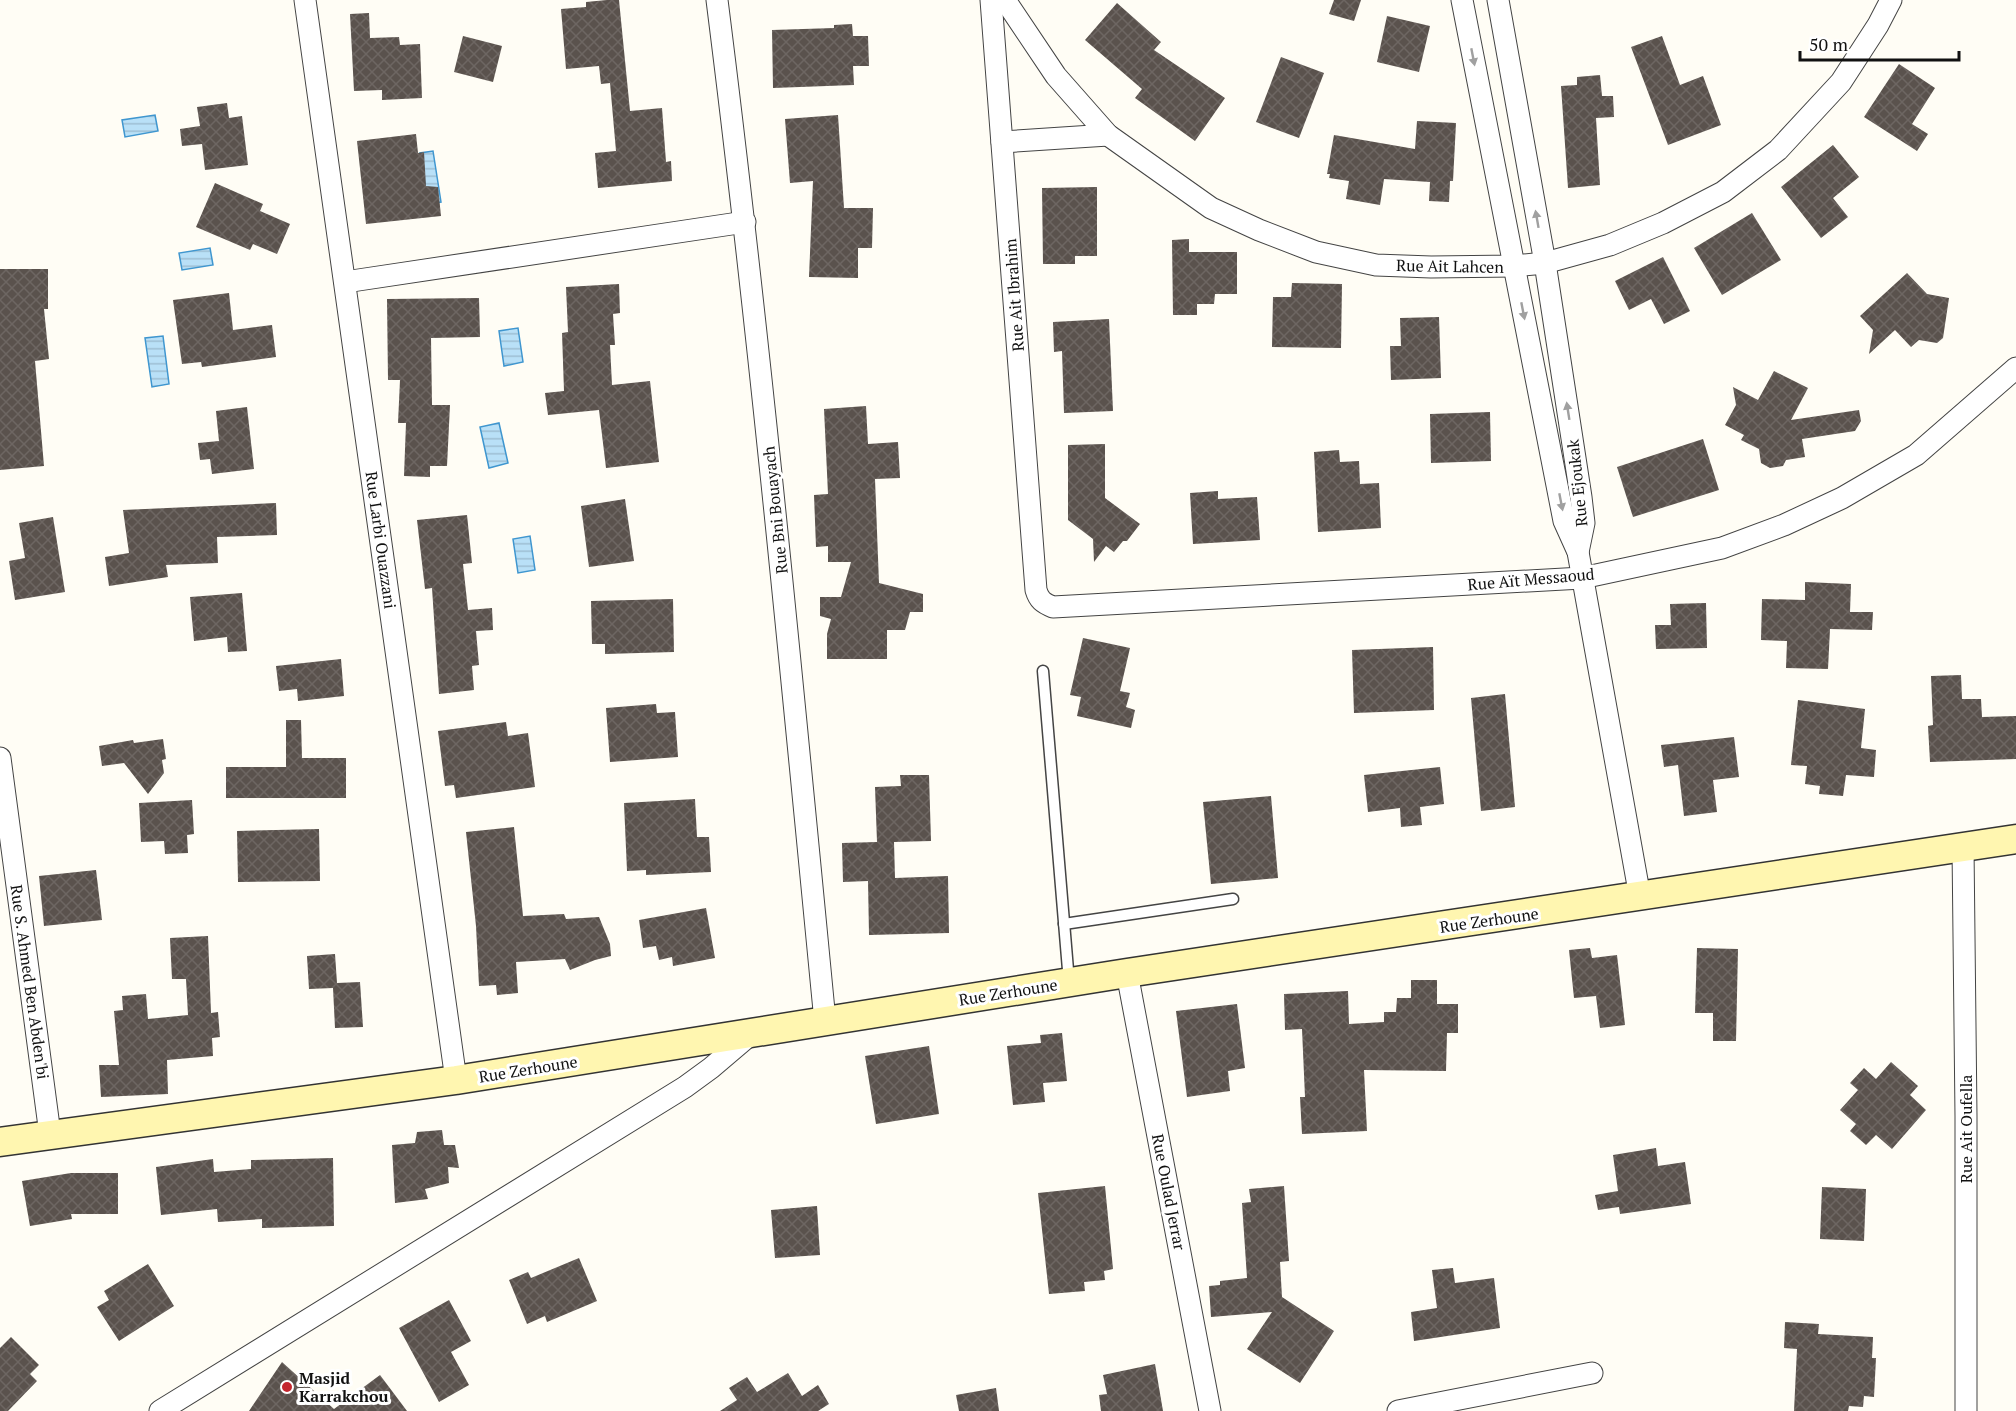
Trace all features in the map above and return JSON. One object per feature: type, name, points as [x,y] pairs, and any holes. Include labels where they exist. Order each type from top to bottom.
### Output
[{"type":"street","name":"Rue Larbi Ouazzani","points":[[305,0],[456,1080]]},
{"type":"street","name":"Rue Bni Bouayach","points":[[717,0],[745,222],[825,1021]]},
{"type":"street","name":"Rue Ait Ibrahim","points":[[991,0],[1036,590]]},
{"type":"street","name":"Rue Ait Lahcen","points":[[1005,0],[1056,76],[1107,135],[1211,208],[1316,252],[1376,265],[1431,267],[1514,266],[1545,263],[1610,245],[1663,223],[1723,192],[1778,150],[1841,82],[1878,25],[1891,0]]},
{"type":"street","name":"Rue Ejoukak","points":[[1462,0],[1564,521],[1578,552]]},
{"type":"street","name":"Rue Ejoukak","points":[[1498,0],[1545,263],[1581,497],[1584,523],[1578,552]]},
{"type":"street","points":[[1002,142],[1107,135]]},
{"type":"street","points":[[345,282],[745,222]]},
{"type":"street","name":"Rue Aït Messaoud","points":[[1036,590],[1039,599],[1044,604],[1053,607],[1582,578],[1722,548],[1784,525],[1832,503],[1916,455],[2016,368]]},
{"type":"street","points":[[1578,552],[1640,897]]},
{"type":"street","name":"Rue S. Ahmed Ben Abden'bi","points":[[0,758],[50,1134]]},
{"type":"street","name":"Rue Zerhoune","points":[[0,1142],[456,1080],[1127,973],[2016,840]]},
{"type":"street","name":"Rue Ait Oufella","points":[[1963,847],[1966,1411]]},
{"type":"street","name":"Rue Oulad Jerrar","points":[[1127,973],[1210,1411]]},
{"type":"street","points":[[160,1411],[685,1087],[751,1034]]},
{"type":"street","points":[[1398,1411],[1592,1373]]},
{"type":"lane","points":[[1043,670],[1069,982]]},
{"type":"lane","points":[[1064,924],[1233,899]]},
{"type":"water","points":[[155,115],[158,131],[125,137],[122,120]]},
{"type":"water","points":[[433,151],[441,202],[428,204],[420,153]]},
{"type":"water","points":[[210,248],[213,265],[182,270],[179,253]]},
{"type":"water","points":[[518,328],[523,362],[504,366],[499,331]]},
{"type":"water","points":[[163,336],[169,384],[152,387],[145,338]]},
{"type":"water","points":[[499,423],[508,463],[489,468],[480,427]]},
{"type":"water","points":[[530,536],[535,570],[518,573],[513,539]]},
{"type":"building","points":[[619,0],[630,111],[662,108],[666,162],[671,161],[672,181],[598,188],[595,153],[616,151],[610,83],[601,84],[599,66],[566,69],[561,9],[586,7],[586,2]]},
{"type":"building","points":[[1334,0],[1361,0],[1354,21],[1329,14]]},
{"type":"building","points":[[1117,3],[1161,42],[1154,50],[1225,98],[1195,141],[1135,98],[1142,89],[1085,40]]},
{"type":"building","points":[[369,13],[370,38],[399,37],[400,45],[420,44],[422,98],[382,100],[382,90],[354,91],[350,14]]},
{"type":"building","points":[[1387,16],[1430,26],[1419,72],[1377,62]]},
{"type":"building","points":[[852,24],[853,36],[868,36],[869,66],[853,66],[854,85],[773,88],[772,30],[834,28],[834,25]]},
{"type":"building","points":[[463,36],[502,46],[493,82],[454,72]]},
{"type":"building","points":[[1662,36],[1680,85],[1703,76],[1721,125],[1668,145],[1631,47]]},
{"type":"building","points":[[1281,57],[1324,73],[1299,138],[1256,122]]},
{"type":"building","points":[[1899,64],[1935,88],[1912,124],[1928,134],[1917,151],[1864,117]]},
{"type":"building","points":[[1600,75],[1602,96],[1613,96],[1614,117],[1596,118],[1600,185],[1568,188],[1561,86],[1577,85],[1577,77]]},
{"type":"building","points":[[227,103],[229,118],[242,116],[248,165],[205,170],[202,144],[182,146],[180,129],[200,126],[197,107]]},
{"type":"building","points":[[838,115],[844,208],[873,208],[872,248],[858,248],[858,278],[809,277],[813,181],[790,183],[785,119]]},
{"type":"building","points":[[1417,121],[1456,123],[1453,181],[1450,181],[1449,202],[1429,201],[1430,182],[1384,179],[1380,205],[1346,199],[1349,181],[1329,178],[1330,174],[1327,174],[1334,135],[1415,149]]},
{"type":"building","points":[[416,134],[418,153],[424,152],[426,186],[438,187],[441,216],[366,224],[357,141]]},
{"type":"building","points":[[1833,145],[1859,177],[1833,198],[1848,217],[1821,238],[1781,187]]},
{"type":"building","points":[[215,183],[263,204],[260,211],[290,224],[277,254],[253,244],[250,250],[196,227]]},
{"type":"building","points":[[1097,187],[1097,256],[1075,256],[1075,264],[1043,264],[1042,188]]},
{"type":"building","points":[[1752,213],[1781,260],[1722,295],[1694,248]]},
{"type":"building","points":[[1189,239],[1189,252],[1237,252],[1237,294],[1215,294],[1214,304],[1197,304],[1197,315],[1173,315],[1172,240]]},
{"type":"building","points":[[1663,257],[1690,311],[1664,324],[1651,299],[1629,310],[1615,281]]},
{"type":"building","points":[[0,269],[48,269],[48,309],[44,309],[49,359],[35,361],[44,466],[0,470]]},
{"type":"building","points":[[1907,273],[1927,294],[1949,298],[1943,338],[1937,343],[1919,340],[1911,347],[1895,330],[1869,354],[1873,330],[1860,316]]},
{"type":"building","points":[[1292,283],[1342,284],[1341,348],[1272,347],[1273,297],[1291,297]]},
{"type":"building","points":[[619,284],[620,313],[613,314],[615,345],[610,345],[612,385],[650,381],[659,462],[606,468],[599,410],[548,415],[545,393],[564,391],[562,333],[568,332],[566,287]]},
{"type":"building","points":[[229,293],[233,330],[272,325],[276,357],[202,367],[201,362],[182,364],[173,300]]},
{"type":"building","points":[[479,298],[480,337],[431,338],[432,405],[450,405],[447,466],[430,466],[430,477],[404,476],[406,423],[398,423],[400,380],[388,380],[387,299]]},
{"type":"building","points":[[1439,317],[1441,378],[1391,380],[1390,346],[1401,346],[1400,318]]},
{"type":"building","points":[[1109,319],[1113,411],[1064,413],[1062,351],[1054,352],[1053,322]]},
{"type":"building","points":[[1774,371],[1808,388],[1791,420],[1859,410],[1861,421],[1855,431],[1802,439],[1805,457],[1786,460],[1783,466],[1770,468],[1761,463],[1759,449],[1741,440],[1744,435],[1725,425],[1736,405],[1733,387],[1758,400]]},
{"type":"building","points":[[866,406],[868,444],[898,442],[900,478],[875,479],[879,583],[923,594],[923,612],[910,612],[905,630],[887,630],[887,659],[827,659],[827,634],[831,619],[820,616],[820,597],[841,597],[851,562],[828,562],[828,546],[816,547],[814,495],[828,494],[824,409]]},
{"type":"building","points":[[247,407],[254,469],[212,474],[210,459],[200,460],[198,443],[219,441],[216,411]]},
{"type":"building","points":[[1490,412],[1491,461],[1431,463],[1430,414]]},
{"type":"building","points":[[1703,439],[1719,490],[1633,517],[1617,467]]},
{"type":"building","points":[[1105,444],[1105,498],[1140,524],[1127,541],[1123,541],[1114,552],[1106,546],[1094,562],[1093,539],[1068,520],[1068,445]]},
{"type":"building","points":[[1339,450],[1340,462],[1359,461],[1360,484],[1379,483],[1381,528],[1318,532],[1314,452]]},
{"type":"building","points":[[1218,491],[1218,499],[1257,497],[1260,540],[1193,544],[1190,493]]},
{"type":"building","points":[[625,499],[634,561],[589,567],[581,506]]},
{"type":"building","points":[[276,503],[277,535],[217,537],[218,563],[166,565],[168,577],[109,586],[105,557],[129,553],[123,510]]},
{"type":"building","points":[[467,515],[472,563],[463,564],[468,610],[492,608],[493,630],[476,631],[479,665],[472,666],[474,690],[439,694],[432,588],[425,589],[417,520]]},
{"type":"building","points":[[53,517],[65,592],[15,600],[9,561],[25,558],[19,523]]},
{"type":"building","points":[[1805,582],[1851,584],[1850,612],[1873,612],[1872,630],[1830,629],[1828,669],[1786,668],[1787,641],[1761,640],[1762,599],[1805,600]]},
{"type":"building","points":[[242,593],[247,651],[228,652],[227,637],[194,641],[190,597]]},
{"type":"building","points":[[673,599],[674,652],[605,654],[605,644],[592,644],[591,601]]},
{"type":"building","points":[[1706,603],[1707,648],[1656,649],[1655,625],[1671,625],[1670,604]]},
{"type":"building","points":[[1083,638],[1130,648],[1120,691],[1130,693],[1126,707],[1135,710],[1131,728],[1077,716],[1081,697],[1070,695]]},
{"type":"building","points":[[1433,647],[1434,710],[1354,713],[1352,650]]},
{"type":"building","points":[[341,659],[344,696],[298,701],[297,689],[279,691],[276,666]]},
{"type":"building","points":[[1961,675],[1962,699],[1981,699],[1982,717],[2016,716],[2016,759],[1930,762],[1928,726],[1933,725],[1931,676]]},
{"type":"building","points":[[1505,694],[1515,807],[1481,811],[1471,698]]},
{"type":"building","points":[[1798,700],[1865,709],[1861,748],[1876,750],[1874,777],[1846,775],[1843,796],[1819,794],[1820,786],[1805,784],[1807,766],[1791,765]]},
{"type":"building","points":[[656,704],[657,713],[675,712],[678,757],[610,762],[606,708]]},
{"type":"building","points":[[286,720],[301,720],[302,758],[346,758],[346,798],[226,798],[226,767],[286,767]]},
{"type":"building","points":[[506,722],[508,736],[528,733],[535,787],[456,798],[454,785],[445,786],[438,731]]},
{"type":"building","points":[[1734,737],[1739,777],[1713,780],[1717,812],[1684,816],[1678,765],[1664,767],[1661,745]]},
{"type":"building","points":[[163,739],[166,759],[162,760],[164,773],[148,794],[124,763],[102,766],[99,746],[133,740],[134,743]]},
{"type":"building","points":[[1440,767],[1444,804],[1420,807],[1422,825],[1401,827],[1400,808],[1368,812],[1364,775]]},
{"type":"building","points":[[900,775],[929,775],[931,841],[894,842],[895,878],[948,876],[949,933],[869,935],[868,881],[843,882],[842,843],[877,842],[875,787],[901,786]]},
{"type":"building","points":[[1271,796],[1278,878],[1211,884],[1203,802]]},
{"type":"building","points":[[695,799],[697,837],[709,837],[711,872],[646,875],[646,870],[627,871],[624,803]]},
{"type":"building","points":[[192,800],[194,834],[187,835],[188,853],[165,854],[164,841],[141,842],[139,803]]},
{"type":"building","points":[[514,827],[523,916],[564,914],[566,919],[599,917],[610,944],[611,956],[570,970],[565,959],[516,962],[518,993],[497,995],[496,985],[479,986],[476,926],[466,832]]},
{"type":"building","points":[[319,829],[320,881],[238,882],[237,831]]},
{"type":"building","points":[[96,870],[102,920],[44,926],[39,876]]},
{"type":"building","points":[[706,908],[715,958],[673,966],[672,957],[659,960],[656,946],[643,948],[639,920]]},
{"type":"building","points":[[208,936],[211,1013],[218,1012],[220,1037],[212,1038],[213,1056],[167,1060],[168,1094],[101,1097],[99,1065],[119,1065],[114,1011],[123,1010],[122,996],[146,994],[148,1019],[188,1015],[186,979],[172,979],[170,938]]},
{"type":"building","points":[[1590,948],[1592,958],[1617,955],[1625,1025],[1600,1028],[1596,996],[1574,998],[1569,950]]},
{"type":"building","points":[[1697,948],[1738,949],[1736,1041],[1713,1041],[1713,1013],[1695,1013]]},
{"type":"building","points":[[335,954],[337,983],[360,982],[363,1027],[335,1028],[333,988],[309,989],[307,956]]},
{"type":"building","points":[[1411,980],[1437,980],[1437,1004],[1458,1004],[1458,1033],[1447,1033],[1446,1071],[1364,1070],[1367,1131],[1302,1134],[1300,1097],[1305,1097],[1302,1029],[1285,1030],[1284,994],[1348,991],[1349,1024],[1384,1022],[1384,1012],[1396,1012],[1397,998],[1411,998]]},
{"type":"building","points":[[1237,1004],[1245,1068],[1228,1071],[1230,1091],[1187,1097],[1176,1011]]},
{"type":"building","points":[[1062,1033],[1067,1081],[1043,1083],[1045,1102],[1013,1105],[1007,1046],[1041,1043],[1040,1035]]},
{"type":"building","points":[[929,1046],[939,1114],[876,1124],[865,1056]]},
{"type":"building","points":[[1891,1062],[1918,1086],[1910,1095],[1926,1110],[1892,1149],[1876,1135],[1866,1145],[1850,1131],[1856,1124],[1840,1110],[1858,1090],[1850,1083],[1864,1068],[1876,1079]]},
{"type":"building","points":[[442,1130],[444,1145],[455,1145],[459,1168],[448,1167],[449,1183],[425,1189],[428,1199],[395,1203],[392,1145],[415,1143],[417,1132]]},
{"type":"building","points":[[1656,1148],[1658,1166],[1685,1162],[1691,1204],[1620,1214],[1619,1207],[1598,1210],[1595,1195],[1618,1191],[1613,1155]]},
{"type":"building","points":[[333,1158],[334,1226],[262,1228],[262,1219],[218,1222],[217,1209],[161,1215],[156,1167],[213,1159],[214,1172],[251,1169],[251,1160]]},
{"type":"building","points":[[71,1173],[118,1173],[118,1214],[71,1214],[72,1219],[30,1226],[22,1181]]},
{"type":"building","points":[[1105,1186],[1113,1269],[1104,1271],[1105,1280],[1084,1282],[1085,1291],[1049,1294],[1038,1193]]},
{"type":"building","points":[[1284,1186],[1289,1261],[1280,1262],[1282,1297],[1334,1331],[1300,1383],[1247,1349],[1272,1312],[1211,1317],[1209,1286],[1220,1285],[1220,1281],[1247,1278],[1242,1203],[1251,1202],[1249,1189]]},
{"type":"building","points":[[1822,1187],[1866,1189],[1864,1241],[1820,1239]]},
{"type":"building","points":[[817,1206],[820,1255],[775,1258],[771,1210]]},
{"type":"building","points":[[579,1258],[597,1301],[547,1322],[545,1316],[527,1324],[509,1280],[528,1272],[531,1278]]},
{"type":"building","points":[[148,1264],[174,1306],[119,1341],[97,1307],[109,1300],[104,1291]]},
{"type":"building","points":[[1453,1268],[1455,1283],[1494,1278],[1500,1328],[1414,1341],[1411,1312],[1437,1308],[1432,1270]]},
{"type":"building","points":[[449,1300],[471,1341],[451,1352],[469,1385],[439,1402],[399,1328]]},
{"type":"building","points":[[1785,1322],[1819,1324],[1818,1334],[1873,1337],[1872,1358],[1876,1358],[1874,1397],[1864,1396],[1863,1407],[1849,1406],[1848,1411],[1794,1411],[1797,1349],[1784,1348]]},
{"type":"building","points":[[11,1337],[39,1365],[30,1374],[37,1381],[8,1411],[0,1411],[0,1348]]},
{"type":"building","name":"Masjid Karrakchou","points":[[282,1362],[334,1409],[380,1375],[407,1411],[249,1411]]},
{"type":"building","points":[[1155,1364],[1163,1411],[1101,1411],[1099,1395],[1107,1394],[1103,1375]]},
{"type":"building","points":[[788,1373],[802,1396],[818,1385],[829,1404],[818,1411],[720,1411],[737,1400],[729,1388],[747,1377],[757,1392]]},
{"type":"building","points":[[996,1388],[999,1411],[959,1411],[956,1395]]},
{"type":"place","name":"Masjid Karrakchou","points":[[287,1387]]}]
